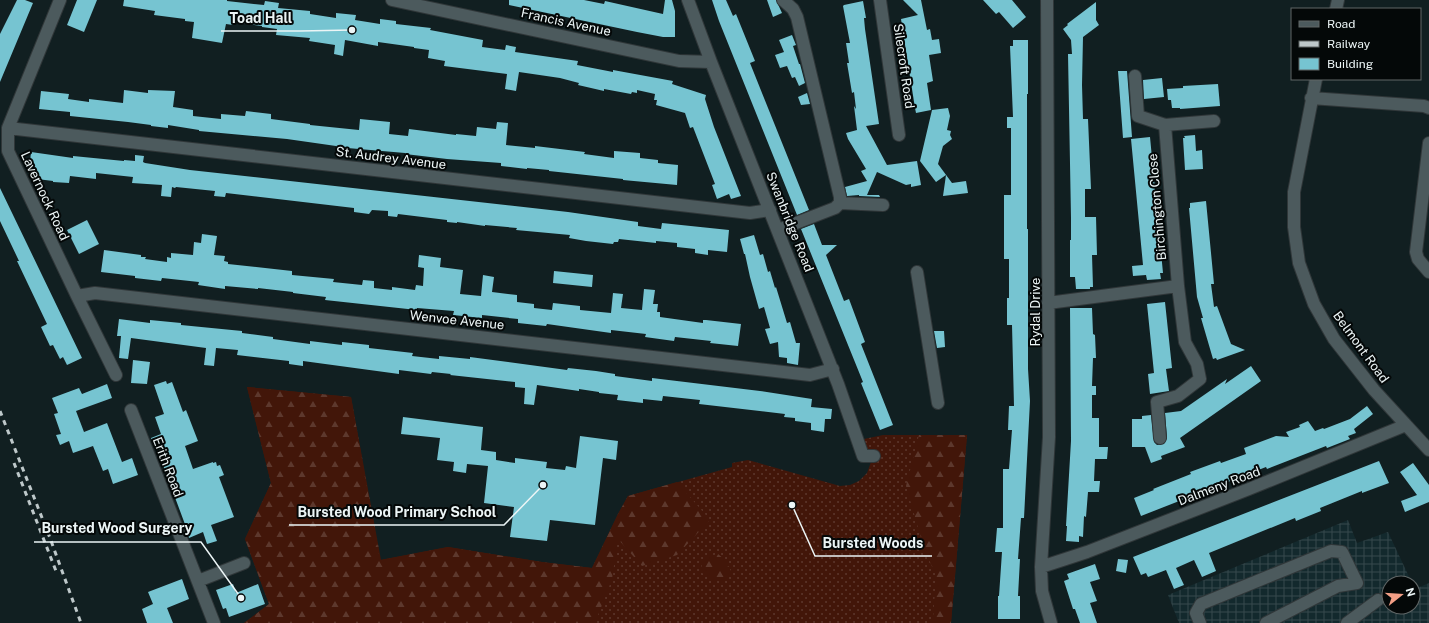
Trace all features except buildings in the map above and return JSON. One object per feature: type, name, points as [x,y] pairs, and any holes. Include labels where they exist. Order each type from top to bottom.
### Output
[{"type":"street","name":"Lavernock Road","points":[[60,0],[8,128],[8,151],[116,375]]},
{"type":"street","name":"Francis Avenue","points":[[392,0],[679,61],[710,62]]},
{"type":"street","name":"Swanbridge Road","points":[[688,0],[710,62],[868,456]]},
{"type":"street","points":[[782,0],[793,9],[798,17],[840,203]]},
{"type":"street","name":"Silecroft Road","points":[[880,0],[899,135]]},
{"type":"street","name":"Rydal Drive","points":[[1047,0],[1049,437],[1041,567],[1042,591],[1051,623]]},
{"type":"street","points":[[1135,76],[1138,116],[1165,125],[1214,121]]},
{"type":"street","name":"Belmont Road","points":[[1316,80],[1311,98],[1294,192],[1294,227],[1299,263],[1314,304],[1334,339],[1374,390],[1429,450]]},
{"type":"street","points":[[1311,98],[1424,106],[1429,108]]},
{"type":"street","name":"Birchington Close","points":[[1160,438],[1157,402],[1178,396],[1200,379],[1197,364],[1185,342],[1178,286],[1165,125]]},
{"type":"street","name":"St. Audrey Avenue","points":[[8,128],[750,213],[770,210]]},
{"type":"street","points":[[1429,143],[1416,252],[1418,259],[1429,272]]},
{"type":"street","points":[[840,203],[883,205]]},
{"type":"street","points":[[778,230],[836,208],[840,203]]},
{"type":"street","points":[[917,272],[938,404]]},
{"type":"street","points":[[1048,303],[1178,286]]},
{"type":"street","name":"Wenvoe Avenue","points":[[77,296],[95,293],[810,375],[832,369]]},
{"type":"street","name":"Erith Road","points":[[131,410],[214,623]]},
{"type":"street","name":"Dalmeny Road","points":[[1041,567],[1117,541],[1406,425]]},
{"type":"street","points":[[1200,623],[1196,613],[1201,604],[1331,551],[1342,552],[1357,583],[1338,586],[1266,623]]},
{"type":"street","points":[[198,581],[244,564]]},
{"type":"street","points":[[1347,623],[1378,600]]},
{"type":"shaded area","points":[[1348,520],[1357,543],[1388,532],[1408,575],[1381,575],[1381,615],[1421,615],[1421,586],[1429,583],[1429,623],[1179,623],[1168,595]]},
{"type":"green space","points":[[247,387],[351,397],[381,560],[448,547],[542,562],[592,568],[628,496],[732,467],[732,463],[748,460],[840,486],[850,485],[859,481],[867,473],[871,462],[864,439],[883,435],[967,435],[951,623],[244,623],[269,604],[245,539],[271,483]]},
{"type":"green space","points":[[247,387],[351,397],[380,560],[448,547],[542,562],[592,568],[628,496],[677,482],[710,520],[677,555],[642,566],[618,539],[612,579],[595,623],[244,623],[269,604],[245,539],[271,483]]},
{"type":"green space","points":[[919,435],[967,435],[951,623],[932,623],[936,576],[924,548],[906,486]]},
{"type":"green space","points":[[718,554],[725,560],[731,571],[727,580],[711,580],[701,572],[702,562],[710,556]]},
{"type":"railway","points":[[0,411],[50,538],[81,623]]},
{"type":"railway","points":[[14,463],[56,571]]},
{"type":"place","name":"Toad Hall","points":[[352,30]]},
{"type":"place","name":"Bursted Wood Primary School","points":[[543,485]]},
{"type":"place","name":"Bursted Woods","points":[[792,505]]},
{"type":"place","name":"Bursted Wood Surgery","points":[[241,598]]}]
